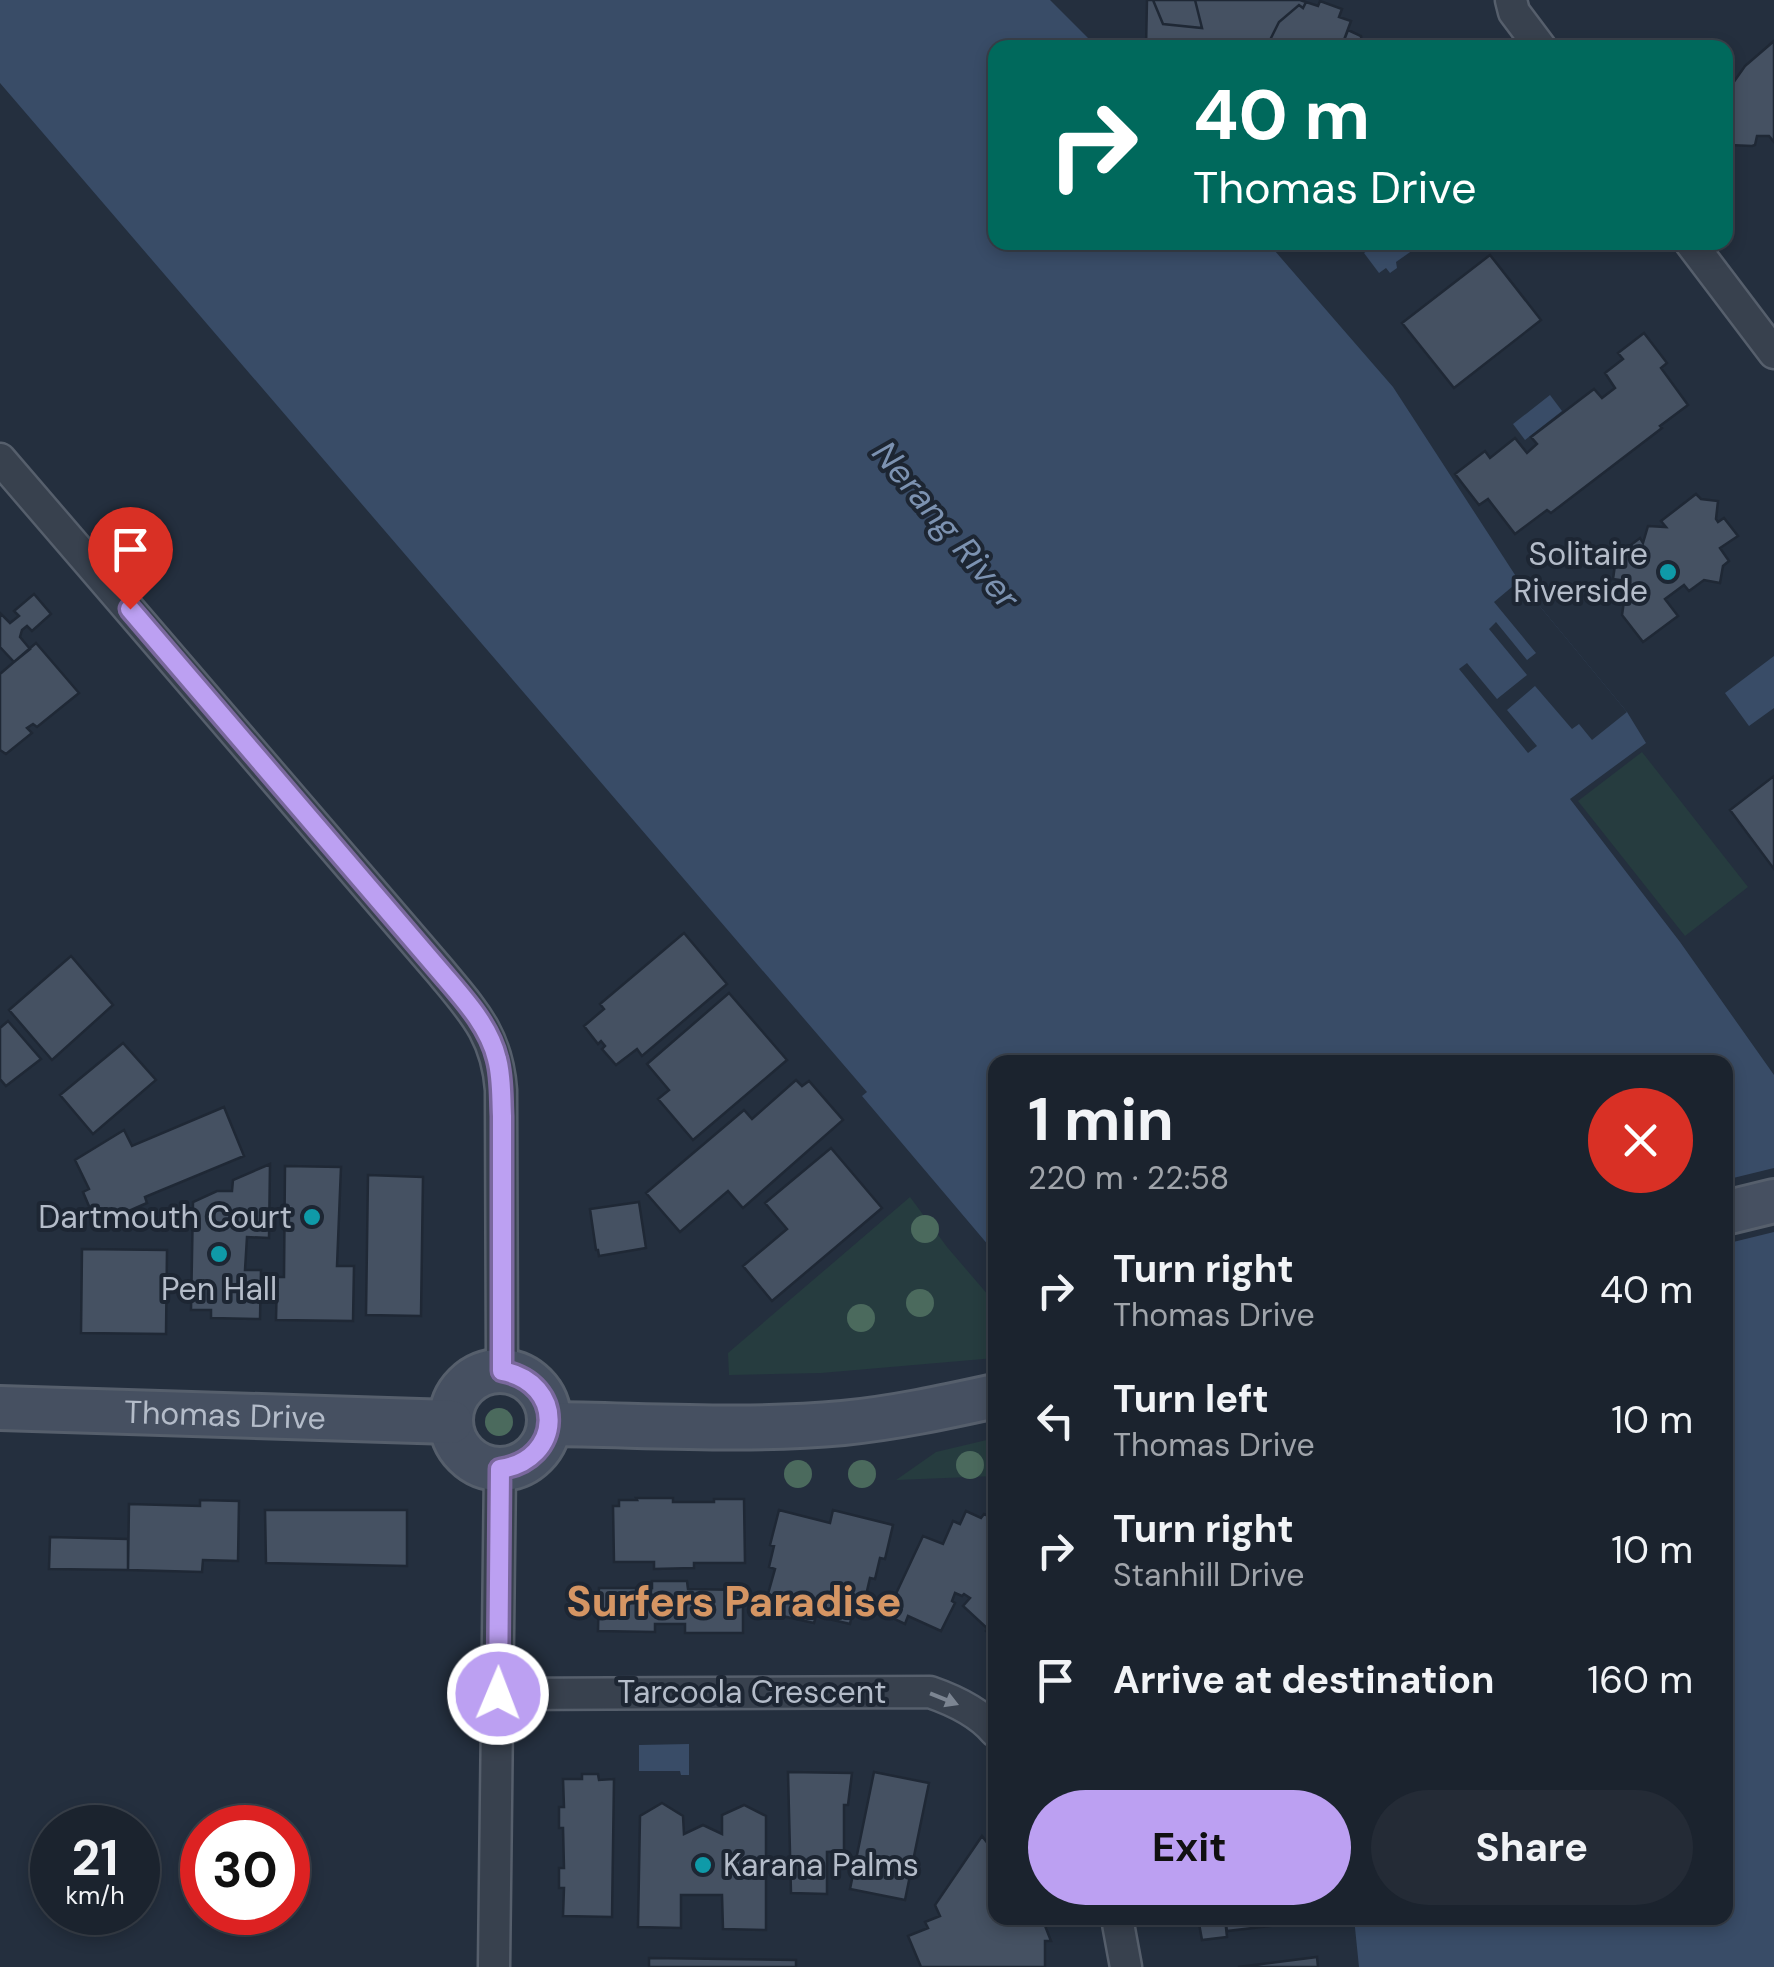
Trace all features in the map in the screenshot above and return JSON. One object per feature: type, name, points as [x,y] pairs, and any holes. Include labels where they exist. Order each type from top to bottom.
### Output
[{"type":"main road","points":[[1733,1211],[1774,1201]]},
{"type":"main road","points":[[486,1373],[517,1374],[542,1394],[548,1408],[545,1438],[528,1460],[514,1467],[485,1467],[472,1460],[453,1437],[451,1422],[460,1392],[471,1380],[486,1373]]},
{"type":"main road","points":[[548,1424],[710,1428],[842,1422],[925,1412],[988,1398]]},
{"type":"main road","name":"Thomas Drive","points":[[0,1408],[451,1422]]},
{"type":"street","points":[[1511,0],[1514,12],[1535,40]]},
{"type":"street","points":[[1696,250],[1774,352]]},
{"type":"street","points":[[0,459],[484,1027],[496,1053],[501,1090],[502,1371]]},
{"type":"street","points":[[494,1967],[500,1469]]},
{"type":"street","name":"Tarcoola Crescent","points":[[498,1694],[930,1692],[950,1699],[988,1723]]},
{"type":"street","points":[[1118,1925],[1126,1967]]},
{"type":"green space","points":[[1642,752],[1748,887],[1685,936],[1578,801]]},
{"type":"green space","points":[[910,1197],[988,1295],[988,1359],[821,1373],[729,1375],[728,1353]]},
{"type":"green space","points":[[988,1440],[988,1476],[896,1480],[936,1452]]},
{"type":"water","name":"Nerang River","points":[[0,0],[1050,0],[1090,40],[988,40],[988,250],[1274,250],[1393,387],[1519,581],[1627,712],[1646,743],[1570,799],[1680,942],[1774,1075],[1774,1967],[1359,1967],[1355,1925],[1733,1925],[1733,1055],[988,1055],[988,1245],[862,1096],[867,1092],[0,83]]},
{"type":"water","points":[[1413,250],[1396,262],[1397,268],[1390,273],[1386,268],[1379,273],[1364,253]]},
{"type":"water","points":[[1550,395],[1562,411],[1525,440],[1513,424]]},
{"type":"water","points":[[1774,656],[1774,708],[1749,726],[1725,693]]},
{"type":"water","points":[[689,1744],[689,1775],[681,1775],[680,1771],[639,1771],[639,1745]]},
{"type":"pier","points":[[1519,581],[1627,712],[1592,740],[1579,724],[1572,729],[1535,686],[1507,710],[1537,746],[1528,753],[1459,669],[1467,663],[1497,699],[1527,675],[1489,629],[1496,622],[1527,660],[1536,653],[1494,602]]},
{"type":"pier","points":[[1774,1168],[1774,1232],[1733,1242],[1733,1178]]},
{"type":"building","points":[[1147,0],[1306,2],[1303,8],[1299,5],[1279,22],[1270,40],[1146,40]]},
{"type":"building","points":[[1153,0],[1195,0],[1202,28],[1163,24]]},
{"type":"building","points":[[1320,1],[1342,9],[1339,17],[1351,21],[1344,40],[1270,40],[1279,22],[1299,5],[1303,8],[1306,2],[1318,6]]},
{"type":"building","points":[[1348,30],[1361,36],[1361,40],[1344,40]]},
{"type":"building","points":[[1774,41],[1774,142],[1769,136],[1757,136],[1755,145],[1733,145],[1733,83],[1745,66]]},
{"type":"building","points":[[1490,255],[1541,320],[1454,388],[1402,323]]},
{"type":"building","points":[[1644,333],[1667,363],[1661,368],[1688,405],[1551,513],[1547,510],[1515,534],[1488,499],[1479,505],[1455,474],[1485,451],[1490,458],[1515,438],[1527,453],[1537,444],[1531,437],[1594,389],[1602,398],[1615,388],[1605,373],[1623,359],[1618,353]]},
{"type":"building","name":"Solitaire Riverside","points":[[1696,494],[1701,499],[1718,501],[1716,519],[1718,522],[1724,518],[1738,536],[1720,548],[1729,561],[1723,566],[1720,583],[1704,580],[1689,591],[1684,585],[1665,599],[1678,616],[1643,642],[1622,615],[1626,587],[1630,585],[1613,579],[1615,565],[1611,560],[1640,538],[1643,543],[1648,526],[1666,527],[1661,521]]},
{"type":"building","points":[[34,594],[51,614],[32,631],[27,626],[22,630],[20,637],[30,649],[14,662],[0,647],[0,613],[10,623],[19,616],[14,611]]},
{"type":"building","points":[[36,643],[79,693],[37,727],[33,724],[27,728],[32,733],[6,754],[0,750],[0,674]]},
{"type":"building","points":[[1774,776],[1774,869],[1730,810]]},
{"type":"building","points":[[684,933],[727,984],[642,1056],[637,1049],[616,1065],[602,1049],[605,1046],[601,1041],[598,1044],[584,1026],[604,1009],[600,1004]]},
{"type":"building","points":[[71,956],[113,1005],[52,1060],[9,1010]]},
{"type":"building","points":[[729,993],[787,1060],[693,1140],[658,1099],[669,1090],[647,1064]]},
{"type":"building","points":[[8,1021],[41,1059],[6,1086],[0,1079],[0,1028]]},
{"type":"building","points":[[123,1043],[156,1080],[93,1134],[60,1095]]},
{"type":"building","points":[[796,1080],[802,1086],[809,1081],[843,1120],[743,1208],[728,1191],[680,1232],[646,1193],[744,1110],[752,1119]]},
{"type":"building","points":[[224,1107],[244,1156],[145,1197],[147,1203],[97,1225],[83,1192],[89,1189],[75,1160],[124,1130],[132,1146]]},
{"type":"building","points":[[831,1148],[882,1208],[772,1301],[743,1266],[787,1229],[765,1203]]},
{"type":"building","name":"Pen Hall","points":[[270,1164],[269,1238],[247,1237],[245,1270],[261,1270],[260,1319],[211,1318],[211,1310],[191,1310],[193,1202],[217,1191],[232,1191],[233,1180]]},
{"type":"building","name":"Dartmouth Court","points":[[285,1166],[341,1167],[337,1266],[354,1266],[353,1321],[276,1320],[277,1277],[284,1277]]},
{"type":"building","points":[[368,1175],[423,1177],[421,1316],[366,1315]]},
{"type":"building","points":[[639,1202],[646,1248],[599,1256],[590,1209]]},
{"type":"building","points":[[82,1249],[167,1250],[166,1334],[81,1333]]},
{"type":"building","points":[[673,1498],[673,1502],[744,1499],[745,1563],[694,1563],[694,1568],[654,1569],[654,1562],[614,1562],[613,1506],[619,1506],[619,1500]]},
{"type":"building","points":[[200,1500],[239,1501],[238,1561],[203,1560],[202,1572],[128,1570],[129,1504],[200,1506]]},
{"type":"building","points":[[265,1510],[407,1510],[407,1566],[266,1563]]},
{"type":"building","points":[[779,1510],[830,1523],[833,1510],[893,1525],[885,1559],[880,1558],[875,1579],[870,1578],[864,1604],[855,1601],[850,1624],[816,1616],[814,1623],[773,1614],[777,1597],[768,1594],[775,1569],[769,1567],[774,1546],[770,1545]]},
{"type":"building","points":[[966,1511],[981,1518],[988,1516],[988,1629],[963,1606],[970,1598],[964,1594],[955,1593],[955,1603],[941,1631],[908,1616],[905,1624],[886,1615],[923,1536],[943,1544],[953,1521],[960,1524]]},
{"type":"building","points":[[50,1537],[128,1539],[128,1570],[49,1569]]},
{"type":"building","points":[[652,1581],[687,1581],[688,1589],[743,1590],[743,1633],[685,1633],[685,1624],[655,1624],[655,1632],[598,1631],[599,1588],[652,1588]]},
{"type":"building","points":[[788,1772],[852,1773],[848,1805],[844,1805],[844,1851],[827,1852],[827,1894],[791,1893]]},
{"type":"building","points":[[874,1772],[929,1783],[905,1900],[850,1889]]},
{"type":"building","points":[[582,1774],[598,1774],[599,1780],[614,1779],[612,1917],[563,1916],[564,1888],[559,1888],[559,1868],[564,1868],[563,1828],[559,1828],[559,1807],[564,1807],[563,1779],[582,1779]]},
{"type":"building","name":"Karana Palms","points":[[662,1803],[683,1816],[684,1834],[703,1825],[722,1834],[722,1815],[744,1805],[766,1816],[766,1930],[723,1929],[722,1895],[681,1895],[681,1928],[638,1927],[640,1816]]},
{"type":"building","points":[[982,1836],[988,1844],[988,1925],[1045,1925],[1051,1941],[1045,1941],[1045,1967],[921,1967],[908,1936],[928,1928],[925,1922],[940,1916],[935,1905]]},
{"type":"building","points":[[1199,1925],[1226,1925],[1227,1937],[1202,1940]]},
{"type":"building","points":[[1226,1925],[1278,1925],[1227,1931]]},
{"type":"building","points":[[1317,1957],[1318,1967],[1238,1967]]},
{"type":"building","points":[[649,1958],[796,1960],[796,1967],[649,1967]]},
{"type":"place","name":"Solitaire Riverside","points":[[1668,572]]},
{"type":"place","name":"Dartmouth Court","points":[[312,1217]]},
{"type":"place","name":"Pen Hall","points":[[219,1254]]},
{"type":"place","name":"Karana Palms","points":[[703,1865]]},
{"type":"district","name":"Surfers Paradise","points":[[734,1601]]},
{"type":"route","points":[[130,609],[459,994],[484,1027],[496,1053],[502,1116],[502,1371],[531,1382],[548,1408],[545,1438],[538,1450],[514,1467],[500,1469],[498,1694]]}]
